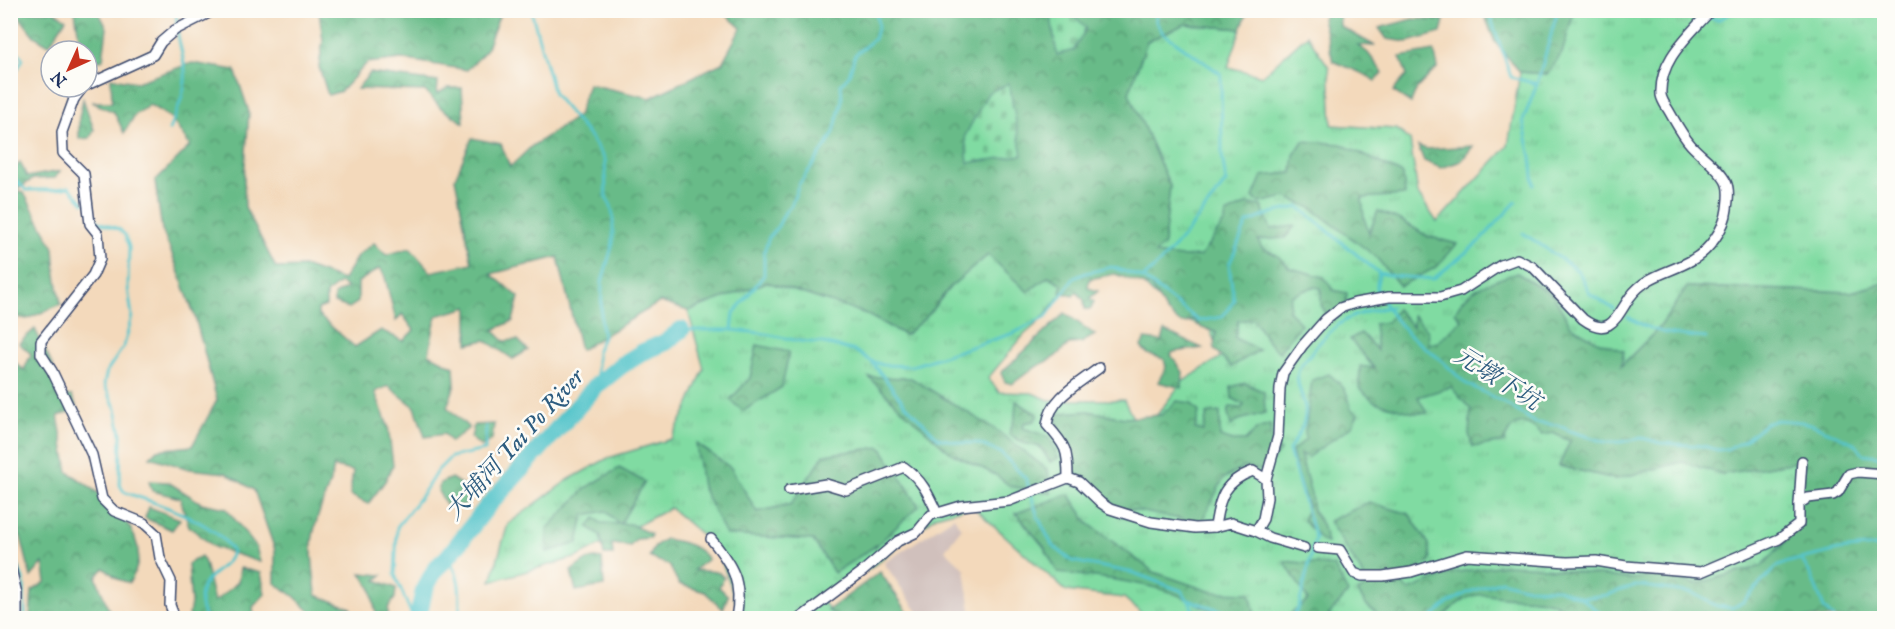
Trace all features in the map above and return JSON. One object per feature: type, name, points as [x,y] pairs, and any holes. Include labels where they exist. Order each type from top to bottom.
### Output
[{"type":"street","points":[[99,80],[153,55],[161,42],[176,30],[215,10]]},
{"type":"street","points":[[1256,531],[1266,508],[1266,480],[1278,436],[1280,387],[1283,373],[1310,336],[1340,308],[1389,297],[1440,297],[1461,291],[1501,265],[1517,259],[1533,267],[1583,319],[1591,325],[1602,327],[1618,319],[1635,291],[1658,274],[1693,260],[1715,239],[1726,217],[1728,193],[1726,182],[1690,144],[1663,103],[1661,94],[1674,50],[1711,10]]},
{"type":"street","points":[[74,99],[62,132],[63,153],[84,174],[89,200],[90,224],[98,234],[100,260],[93,275],[41,341],[40,354],[52,371],[92,455],[102,499],[114,510],[144,523],[156,534],[160,558],[171,581],[170,605],[175,618]]},
{"type":"street","points":[[1068,478],[1068,455],[1062,441],[1047,425],[1049,413],[1061,397],[1098,368]]},
{"type":"street","points":[[1318,548],[1340,550],[1354,573],[1371,577],[1411,572],[1467,555],[1567,562],[1596,561],[1626,566],[1701,572],[1779,539],[1799,524],[1802,460]]},
{"type":"street","points":[[789,490],[826,484],[846,490],[904,467],[917,476],[937,513]]},
{"type":"street","points":[[1215,527],[1221,497],[1233,481],[1253,471],[1266,480]]},
{"type":"street","points":[[1799,504],[1808,498],[1833,495],[1838,492],[1849,474],[1858,472],[1884,474]]},
{"type":"street","points":[[800,618],[854,578],[898,541],[917,532],[931,515],[961,506],[1009,501],[1068,478],[1079,482],[1101,503],[1151,522],[1195,528],[1231,523],[1304,548]]},
{"type":"street","points":[[711,538],[729,561],[738,581],[739,607],[736,618]]},
{"type":"street","points":[[10,564],[17,594],[17,618]]},
{"type":"shaded area","points":[[954,517],[961,529],[945,550],[965,569],[972,618],[922,618],[884,563]]},
{"type":"green space","points":[[319,10],[501,11],[486,50],[467,70],[402,59],[367,63],[341,91],[328,95],[319,67],[323,40]]},
{"type":"green space","points":[[15,11],[54,11],[66,19],[53,39],[39,39],[34,36]]},
{"type":"green space","points":[[75,11],[98,11],[107,28],[103,59],[99,61],[99,39],[79,39]]},
{"type":"green space","points":[[722,11],[1248,11],[1241,29],[1185,24],[1147,41],[1129,93],[1170,186],[1164,244],[1155,254],[1181,257],[1201,256],[1225,221],[1226,214],[1247,204],[1261,206],[1271,229],[1295,226],[1285,238],[1258,240],[1262,248],[1277,255],[1290,268],[1324,277],[1333,290],[1347,293],[1345,311],[1331,322],[1321,305],[1321,288],[1313,287],[1291,296],[1289,311],[1301,324],[1279,352],[1269,343],[1253,319],[1238,321],[1235,338],[1259,350],[1231,367],[1214,349],[1216,332],[1202,328],[1193,319],[1180,323],[1167,312],[1151,287],[1115,274],[1089,279],[1088,288],[1098,291],[1090,298],[1094,302],[1091,309],[1085,309],[1084,300],[1077,292],[1073,296],[1060,292],[1062,284],[1049,276],[1028,292],[988,255],[950,287],[927,316],[905,335],[864,313],[767,282],[688,311],[660,302],[580,350],[558,257],[491,274],[519,297],[513,321],[493,330],[504,341],[518,340],[528,350],[513,359],[485,340],[468,344],[468,307],[436,316],[429,354],[454,367],[455,385],[447,407],[469,428],[451,442],[444,434],[425,437],[415,407],[388,386],[375,392],[388,426],[393,465],[385,481],[368,504],[350,495],[353,471],[334,467],[313,533],[316,595],[351,608],[348,618],[317,618],[294,596],[275,583],[275,550],[254,490],[226,473],[189,469],[150,457],[157,450],[192,446],[217,400],[195,317],[162,230],[155,181],[190,146],[171,118],[150,105],[135,115],[124,133],[114,112],[92,102],[112,102],[111,78],[137,82],[192,63],[235,70],[249,112],[244,178],[245,207],[276,268],[306,267],[343,280],[358,255],[374,243],[386,255],[410,248],[431,272],[472,263],[455,178],[472,138],[501,144],[510,167],[532,146],[578,116],[588,84],[650,98],[722,63],[741,28]],"holes":[[[380,268],[385,277],[396,321],[402,314],[414,330],[403,341],[381,330],[355,347],[318,315],[318,309],[326,306],[326,294],[340,283],[347,288],[334,295],[334,303],[349,308],[358,302],[358,282]]]},
{"type":"green space","points":[[1050,11],[1070,11],[1086,28],[1074,50],[1057,55]]},
{"type":"green space","points":[[1329,11],[1339,11],[1340,26],[1375,46],[1358,45],[1368,53],[1383,73],[1376,81],[1333,61],[1322,18]]},
{"type":"green space","points":[[1483,11],[1574,11],[1562,53],[1547,74],[1520,72],[1495,42]]},
{"type":"green space","points":[[1574,11],[1884,11],[1884,283],[1851,292],[1687,287],[1660,327],[1592,395],[1559,466],[1616,479],[1682,461],[1723,474],[1795,462],[1801,525],[1716,613],[1680,618],[1147,618],[1124,598],[1066,591],[972,506],[936,516],[869,569],[818,596],[837,618],[738,618],[739,611],[717,548],[670,508],[578,557],[491,581],[508,524],[568,480],[608,458],[671,439],[704,369],[688,311],[767,282],[864,313],[905,335],[927,316],[950,287],[988,255],[1049,275],[1170,186],[1128,93],[1147,41],[1185,24],[1241,29],[1228,67],[1262,76],[1307,35],[1329,67],[1332,125],[1396,129],[1410,140],[1418,194],[1437,222],[1508,146],[1520,72],[1547,74],[1562,53]],"holes":[[[1126,268],[1176,316],[1210,330],[1221,357],[1182,382],[1157,415],[1135,422],[1124,400],[1049,400],[1032,393],[999,392],[988,378],[1024,335],[1040,321],[1076,275]]]},
{"type":"green space","points":[[1413,19],[1444,20],[1441,33],[1408,42],[1387,39],[1379,28]]},
{"type":"green space","points":[[1434,51],[1438,67],[1417,88],[1411,103],[1393,91],[1407,75],[1400,57]]},
{"type":"green space","points":[[370,73],[438,82],[437,94],[448,88],[462,88],[464,123],[441,108],[425,91],[357,89]]},
{"type":"green space","points":[[1009,83],[1022,155],[968,163],[965,136],[988,93]]},
{"type":"green space","points":[[83,99],[94,130],[90,138],[79,139],[79,118]]},
{"type":"green space","points":[[1303,141],[1341,144],[1403,174],[1405,195],[1362,198],[1364,218],[1369,233],[1378,211],[1401,220],[1427,236],[1457,244],[1437,267],[1400,286],[1375,256],[1311,208],[1286,197],[1259,203],[1253,197],[1262,176],[1292,173],[1294,155]]},
{"type":"green space","points":[[1418,146],[1427,149],[1473,146],[1461,161],[1441,168],[1424,161]]},
{"type":"green space","points":[[20,162],[27,177],[60,171],[55,178],[33,179],[19,188],[11,182],[11,166],[15,169]]},
{"type":"green space","points":[[11,188],[24,193],[54,248],[61,304],[27,319],[11,316]]},
{"type":"green space","points":[[1517,273],[1553,295],[1571,326],[1597,341],[1624,351],[1621,366],[1660,327],[1687,287],[1851,292],[1884,283],[1884,618],[1683,618],[1644,612],[1644,618],[1568,618],[1558,605],[1550,602],[1532,598],[1484,594],[1462,601],[1442,618],[1382,618],[1366,605],[1358,592],[1367,586],[1362,573],[1329,521],[1369,502],[1409,514],[1429,544],[1431,560],[1402,580],[1401,584],[1409,590],[1452,573],[1504,565],[1530,566],[1629,579],[1662,576],[1695,584],[1762,566],[1801,525],[1795,462],[1723,474],[1682,462],[1616,479],[1559,466],[1570,441],[1553,433],[1542,435],[1525,424],[1516,425],[1511,429],[1504,442],[1473,447],[1469,434],[1471,410],[1451,387],[1418,397],[1427,413],[1414,413],[1375,402],[1359,388],[1360,366],[1374,368],[1350,339],[1361,333],[1377,350],[1374,324],[1387,322],[1397,309],[1413,327],[1413,315],[1428,331],[1429,344],[1438,342],[1462,320],[1455,312],[1467,296],[1482,286]]},
{"type":"green space","points":[[1065,313],[1095,335],[1081,343],[1069,344],[1055,357],[1034,368],[1012,384],[1005,382],[1001,373]]},
{"type":"green space","points":[[35,329],[53,367],[57,395],[72,396],[78,410],[58,416],[68,472],[97,492],[124,518],[133,533],[138,549],[137,566],[129,583],[118,579],[104,568],[96,577],[112,618],[30,618],[32,591],[46,582],[43,563],[31,577],[21,537],[11,521],[10,358],[24,370],[31,354],[19,343]]},
{"type":"green space","points":[[1165,331],[1202,348],[1173,352],[1171,355],[1183,372],[1182,388],[1158,382],[1166,367],[1164,359],[1148,354],[1141,347],[1145,339],[1162,341]]},
{"type":"green space","points":[[757,345],[789,352],[782,387],[743,411],[730,400],[750,378]]},
{"type":"green space","points":[[1329,374],[1344,389],[1350,408],[1358,414],[1352,426],[1308,457],[1300,454],[1311,494],[1313,512],[1322,524],[1327,543],[1322,541],[1303,520],[1308,505],[1298,480],[1292,451],[1306,439],[1312,380]]},
{"type":"green space","points":[[869,377],[911,378],[995,429],[1048,470],[1051,493],[1010,486],[996,475],[951,453]]},
{"type":"green space","points":[[1245,383],[1264,392],[1265,413],[1239,420],[1231,426],[1228,413],[1230,407],[1242,408],[1244,405],[1232,398],[1231,387]]},
{"type":"green space","points":[[1016,401],[1038,415],[1034,421],[1024,423],[1023,428],[1050,437],[1058,458],[1050,462],[1040,447],[1023,443],[1009,434],[1015,417]]},
{"type":"green space","points":[[1177,401],[1191,403],[1199,412],[1195,429],[1203,431],[1207,414],[1220,412],[1220,437],[1233,441],[1245,441],[1257,429],[1270,425],[1271,437],[1280,451],[1264,471],[1244,467],[1223,479],[1201,523],[1117,507],[1076,478],[1063,453],[1056,417],[1062,413],[1088,411],[1125,418],[1161,415]]},
{"type":"green space","points":[[494,424],[492,440],[481,446],[471,438],[474,425]]},
{"type":"green space","points":[[696,443],[731,468],[757,512],[791,504],[824,455],[881,447],[919,506],[877,545],[834,573],[813,540],[726,535],[702,487]]},
{"type":"green space","points":[[619,468],[645,482],[620,524],[630,524],[651,534],[650,538],[637,539],[630,546],[612,544],[613,555],[604,555],[600,535],[588,527],[595,518],[601,523],[619,524],[606,511],[584,515],[578,543],[547,552],[547,529],[586,488]]},
{"type":"green space","points":[[451,478],[465,487],[466,505],[446,505],[438,491],[440,483]]},
{"type":"green space","points":[[149,481],[168,482],[201,503],[226,508],[256,547],[260,562],[214,547],[189,526],[180,498],[152,491]]},
{"type":"green space","points":[[1069,494],[1089,524],[1154,572],[1212,592],[1250,593],[1255,615],[1243,618],[1232,617],[1209,610],[1164,590],[1112,579],[1058,573],[1044,547],[1016,513]]},
{"type":"green space","points":[[149,507],[180,519],[172,530],[145,518]]},
{"type":"green space","points":[[665,539],[688,544],[708,559],[694,570],[718,572],[724,578],[719,587],[728,596],[723,609],[705,592],[679,584],[669,565],[649,557],[655,546]]},
{"type":"green space","points":[[201,556],[205,563],[214,602],[238,582],[240,568],[261,573],[265,594],[253,607],[254,618],[192,618],[189,615],[191,603],[188,564]]},
{"type":"green space","points":[[594,558],[602,559],[604,586],[576,591],[571,571],[585,561]]},
{"type":"green space","points":[[1284,561],[1334,566],[1348,593],[1328,616],[1339,618],[1285,618],[1308,600]]},
{"type":"green space","points":[[880,572],[912,618],[902,614],[896,618],[837,618],[828,610]]},
{"type":"green space","points":[[361,573],[382,575],[376,580],[396,588],[395,598],[388,608],[388,617],[376,614],[371,589]]},
{"type":"waterway","points":[[169,130],[180,102],[185,79],[176,18],[177,10]]},
{"type":"waterway","points":[[531,10],[554,94],[591,138],[605,160],[606,197],[613,216],[613,243],[602,282],[603,337],[597,350],[597,385]]},
{"type":"waterway","points":[[732,330],[734,313],[764,275],[764,252],[769,237],[791,206],[799,184],[834,132],[842,100],[841,84],[849,75],[855,55],[874,39],[878,25],[876,10]]},
{"type":"waterway","points":[[1143,278],[1177,244],[1226,182],[1222,155],[1221,74],[1163,33],[1156,22],[1156,10]]},
{"type":"waterway","points":[[1488,10],[1511,77],[1537,84]]},
{"type":"waterway","points":[[1534,185],[1523,121],[1537,84],[1558,10]]},
{"type":"waterway","points":[[1693,10],[1702,16]]},
{"type":"waterway","points":[[1708,17],[1718,20],[1737,10]]},
{"type":"waterway","points":[[10,42],[23,59],[10,78]]},
{"type":"waterway","points":[[10,111],[13,117],[10,156]]},
{"type":"waterway","points":[[10,175],[26,190],[52,190],[69,187],[84,203]]},
{"type":"waterway","points":[[871,361],[883,365],[912,366],[1014,333],[1046,317],[1074,278],[1112,267],[1143,278],[1199,321],[1222,317],[1234,301],[1229,265],[1247,223],[1272,213],[1299,207],[1379,273],[1433,279],[1479,242],[1516,202]]},
{"type":"waterway","points":[[92,213],[98,222],[119,229],[125,235],[129,247],[128,288],[132,316],[124,346],[107,371],[104,384],[116,409],[121,434],[120,485],[124,492],[184,514],[199,522],[224,540],[232,551],[227,562],[203,586],[200,597],[205,618]]},
{"type":"waterway","points":[[1523,233],[1579,272],[1590,294],[1614,309]]},
{"type":"waterway","name":"元墩下坑","points":[[1379,273],[1376,289],[1391,314],[1408,334],[1465,383],[1503,402],[1536,423],[1558,425],[1605,442],[1642,438],[1661,443],[1703,446],[1718,450],[1727,449],[1744,441],[1766,423],[1777,420],[1802,422],[1852,442],[1864,454],[1884,457]]},
{"type":"waterway","points":[[1293,618],[1299,606],[1315,538],[1289,450],[1302,428],[1305,416],[1299,388],[1299,369],[1328,333],[1345,320],[1365,312],[1391,307]]},
{"type":"waterway","points":[[1628,317],[1656,330],[1675,335],[1706,338]]},
{"type":"waterway","points":[[681,330],[732,330],[761,333],[799,341],[823,343],[855,351],[871,361],[904,403],[938,438],[962,443],[977,443],[1001,453],[1026,479],[1038,517],[1052,545],[1072,561],[1134,573],[1182,591],[1188,600],[1246,618]]},
{"type":"waterway","name":"大埔河 Tai Po River","points":[[418,618],[424,590],[436,568],[447,558],[487,507],[597,385],[622,365],[666,342],[681,330]]},
{"type":"waterway","points":[[413,618],[395,575],[397,527],[437,471],[451,457],[485,450],[486,426]]},
{"type":"waterway","points":[[10,543],[24,582],[25,618]]},
{"type":"waterway","points":[[1431,618],[1448,603],[1469,592],[1501,581],[1528,588],[1558,589],[1582,598],[1607,595],[1633,586],[1643,586],[1692,593],[1717,606],[1732,608],[1743,602],[1775,568],[1788,562],[1839,550],[1876,546],[1884,550]]},
{"type":"waterway","points":[[447,558],[458,579],[460,618]]},
{"type":"waterway","points":[[1802,560],[1811,575],[1824,608],[1833,618]]},
{"type":"waterway","points":[[1582,598],[1602,615],[1611,618]]},
{"type":"waterway","points":[[1189,601],[1196,618]]}]
